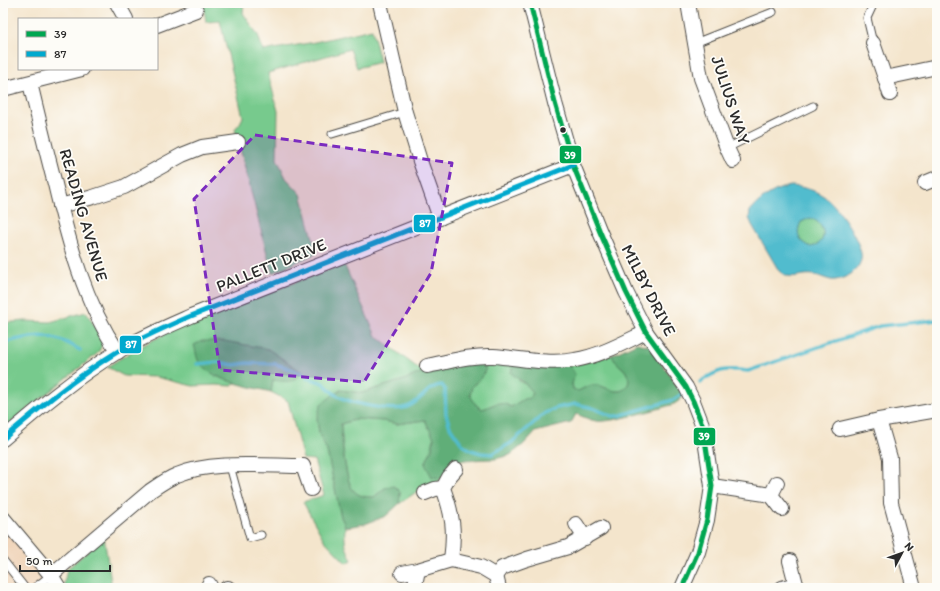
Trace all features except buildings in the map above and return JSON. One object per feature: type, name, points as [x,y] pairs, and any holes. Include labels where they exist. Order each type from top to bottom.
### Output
[{"type":"street","points":[[117,3],[125,18]]},
{"type":"street","points":[[380,3],[405,112],[440,218]]},
{"type":"street","name":"MILBY DRIVE","points":[[530,3],[555,103],[573,165],[611,258],[646,332],[686,388],[693,401],[703,427],[712,486],[707,520],[698,552],[682,588]]},
{"type":"street","name":"JULIUS WAY","points":[[688,3],[701,78],[733,161]]},
{"type":"street","points":[[158,25],[196,10]]},
{"type":"street","points":[[873,44],[890,94]]},
{"type":"street","points":[[885,78],[937,67]]},
{"type":"street","points":[[3,89],[78,70]]},
{"type":"street","name":"READING AVENUE","points":[[30,83],[72,253],[91,305],[118,352]]},
{"type":"street","points":[[60,206],[124,187],[182,155],[202,147],[238,142]]},
{"type":"street","name":"PALLETT DRIVE","points":[[3,439],[44,404],[82,376],[118,352],[154,333],[191,316],[573,165]]},
{"type":"street","points":[[427,366],[478,356],[556,362],[574,361],[614,348],[646,332]]},
{"type":"street","points":[[840,429],[879,420],[937,410]]},
{"type":"street","points":[[879,420],[890,458],[891,503],[914,588]]},
{"type":"street","points":[[51,575],[163,481],[177,474],[212,466],[303,466],[311,489]]},
{"type":"street","points":[[451,560],[453,547],[453,520],[443,488],[449,477],[456,469]]},
{"type":"street","points":[[712,486],[774,489],[782,509]]},
{"type":"street","points":[[425,493],[443,488]]},
{"type":"street","points":[[4,522],[51,575],[59,588]]},
{"type":"street","points":[[576,524],[585,538]]},
{"type":"street","points":[[402,573],[418,570],[451,560],[481,567],[498,582],[502,568],[568,547],[601,528]]},
{"type":"street","points":[[782,588],[796,586],[790,561]]},
{"type":"street","points":[[415,585],[418,570]]},
{"type":"lane","points":[[873,44],[867,18],[874,3]]},
{"type":"lane","points":[[695,43],[773,12]]},
{"type":"lane","points":[[727,148],[813,106]]},
{"type":"lane","points":[[332,134],[405,112]]},
{"type":"lane","points":[[230,466],[250,538],[261,535]]},
{"type":"lane","points":[[3,560],[25,588]]},
{"type":"lane","points":[[34,588],[51,575]]},
{"type":"highlighted area","points":[[255,135],[452,163],[431,273],[364,382],[220,370],[194,199]]},
{"type":"shaded area","points":[[3,524],[50,588],[3,588]]},
{"type":"green space","points":[[203,3],[244,3],[243,13],[258,35],[263,51],[315,42],[372,29],[380,62],[357,68],[350,49],[268,73],[278,111],[277,159],[286,178],[301,194],[317,253],[272,273],[235,129],[243,117],[220,21],[206,22]]},
{"type":"green space","points":[[810,218],[819,224],[823,232],[821,241],[817,245],[811,247],[801,240],[798,234],[801,222]]},
{"type":"green space","points":[[344,264],[376,336],[423,372],[404,380],[362,393],[340,390],[317,418],[319,433],[327,451],[341,517],[345,526],[347,550],[352,560],[346,563],[324,540],[303,502],[324,495],[314,460],[303,459],[288,401],[271,392],[273,380],[296,379],[302,372],[215,376],[236,383],[232,386],[193,386],[156,377],[124,376],[107,367],[134,350],[186,323]]},
{"type":"green space","points":[[86,312],[101,336],[102,345],[98,353],[3,429],[3,323],[25,321],[50,322]]},
{"type":"green space","points":[[202,341],[224,341],[268,349],[302,372],[296,379],[293,380],[273,380],[271,392],[231,382],[211,373],[203,367],[198,360],[194,345]]},
{"type":"green space","points":[[637,343],[650,346],[684,396],[677,402],[635,415],[611,420],[596,421],[576,414],[571,423],[535,432],[523,445],[510,455],[495,459],[465,460],[457,462],[442,478],[432,477],[425,464],[432,449],[434,438],[425,420],[397,424],[384,421],[357,419],[341,424],[346,470],[348,479],[354,491],[361,496],[374,497],[385,488],[394,486],[400,492],[399,504],[386,516],[365,524],[346,527],[341,517],[327,451],[319,433],[317,418],[321,404],[340,390],[362,393],[404,380],[423,372],[472,361],[485,361],[486,365],[484,372],[472,386],[470,395],[476,405],[482,409],[497,403],[505,404],[511,407],[524,399],[530,398],[533,393],[531,390],[511,373],[512,368],[522,363],[570,366],[575,374],[572,384],[573,389],[578,391],[594,385],[620,391],[627,386],[629,383],[629,378],[626,371],[612,355]]},
{"type":"green space","points":[[612,355],[626,371],[629,383],[624,389],[616,391],[594,385],[578,391],[573,389],[570,366]]},
{"type":"green space","points":[[485,361],[522,363],[519,381],[529,386],[533,393],[530,398],[524,399],[511,407],[505,404],[492,405],[482,409],[476,405],[470,396],[472,386],[478,381]]},
{"type":"green space","points":[[357,419],[384,421],[397,424],[425,420],[434,438],[432,449],[425,464],[442,478],[436,484],[422,488],[399,504],[400,492],[385,488],[374,497],[363,496],[356,493],[351,486],[346,470],[341,424]]},
{"type":"green space","points":[[104,537],[112,588],[67,588],[64,584],[67,569]]},
{"type":"water","points":[[785,187],[800,187],[817,192],[825,197],[842,215],[856,239],[861,253],[860,262],[851,274],[833,280],[815,275],[792,277],[779,271],[749,218],[750,211],[758,202],[768,195]],"holes":[[[810,218],[815,220],[822,228],[823,237],[817,245],[811,247],[801,240],[798,230],[801,222]]]},
{"type":"waterway","points":[[700,382],[712,374],[722,370],[748,371],[880,326],[937,320]]},
{"type":"waterway","points":[[3,343],[43,336],[60,340],[80,350]]},
{"type":"waterway","points":[[197,364],[218,362],[234,365],[247,363],[275,364],[303,374]]},
{"type":"waterway","points":[[307,378],[322,383],[344,399],[392,409],[412,405],[432,388],[442,385],[445,389],[446,414],[450,427],[462,444],[471,450],[492,454],[511,443],[545,413],[556,408],[576,404],[593,408],[612,416],[618,416],[673,400],[682,394]]},
{"type":"transit line","name":"39","points":[[530,3],[555,103],[573,165],[600,232],[626,292],[646,332],[686,387],[703,427],[712,486],[707,520],[698,552],[682,588]]},
{"type":"transit line","name":"87","points":[[3,439],[72,382],[117,352],[153,333],[191,316],[573,165]]}]
